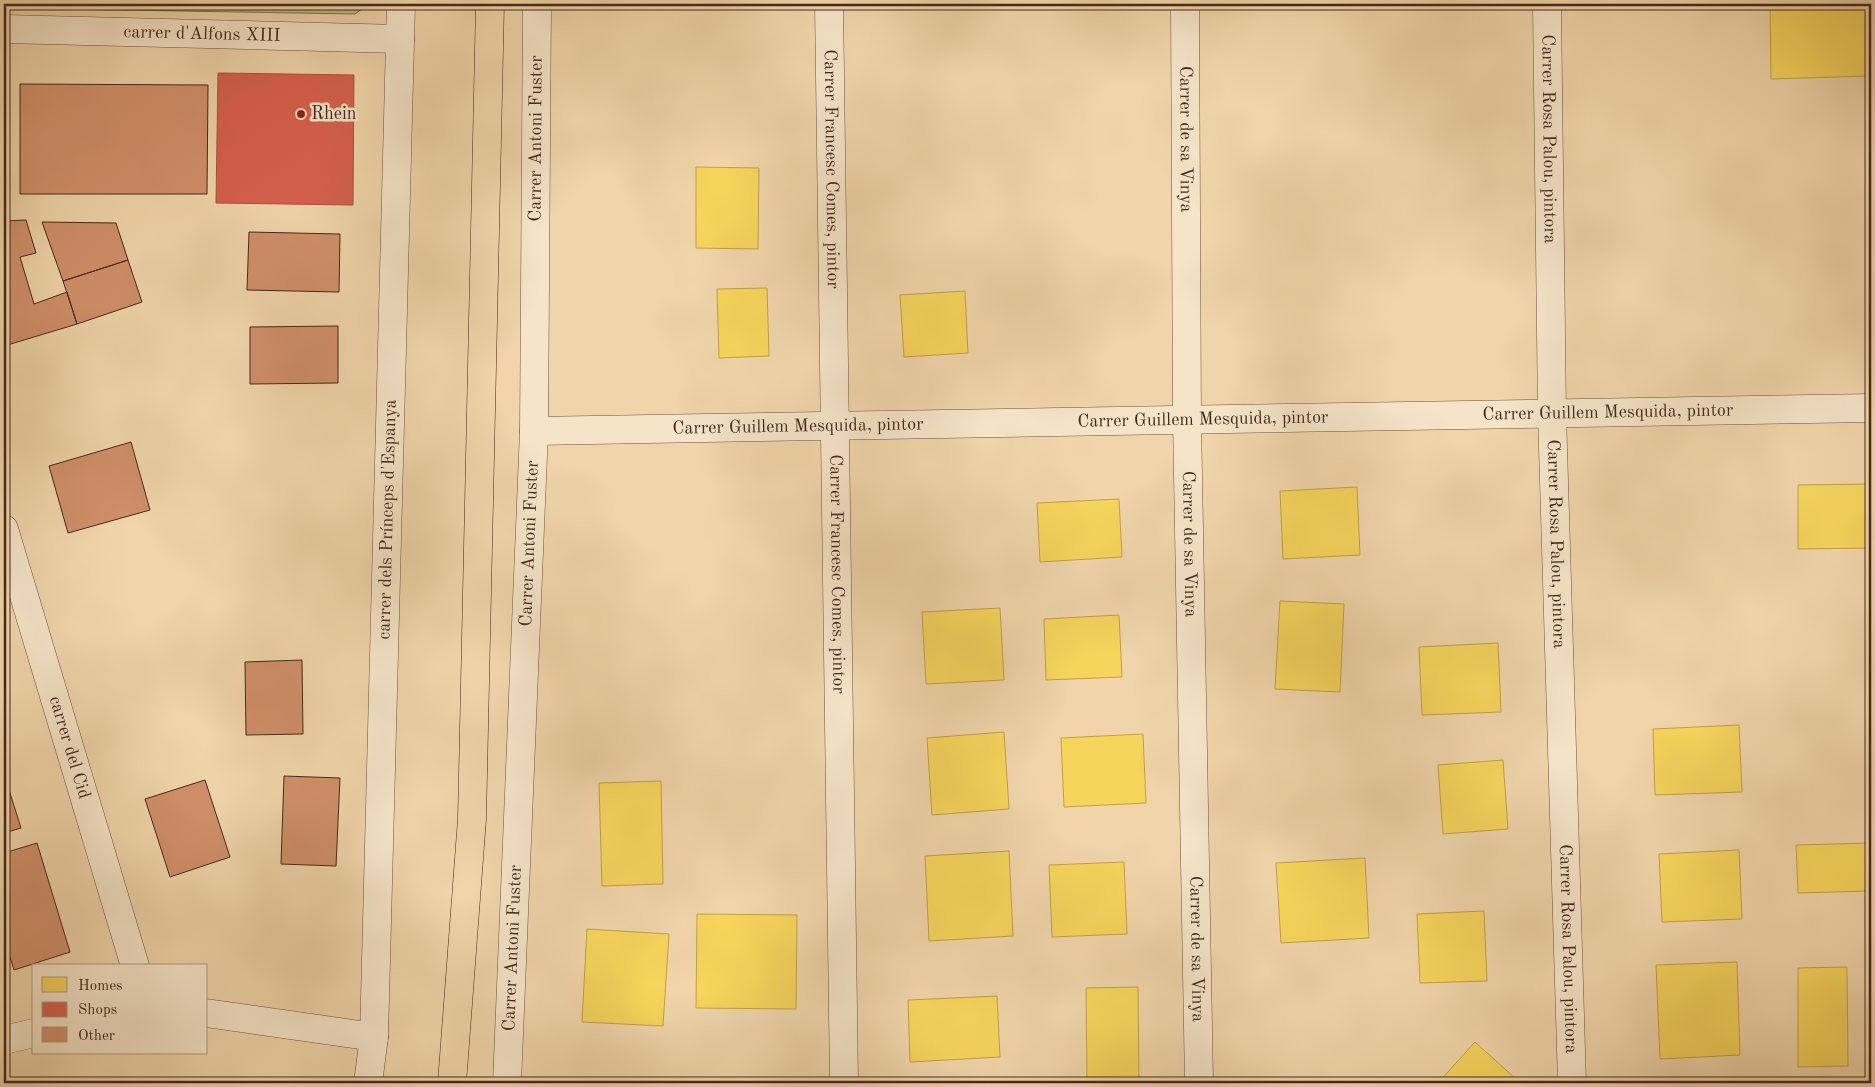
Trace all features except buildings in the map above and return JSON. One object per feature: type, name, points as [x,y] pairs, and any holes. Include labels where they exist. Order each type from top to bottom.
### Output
[{"type":"main road","points":[[452,1083],[472,819],[490,4]]},
{"type":"street","name":"carrer dels Prínceps d'Espanya","points":[[368,1083],[374,1036],[401,4]]},
{"type":"street","name":"Carrer Antoni Fuster","points":[[507,1083],[534,431],[537,4]]},
{"type":"street","name":"Carrer Francesc Comes, pintor","points":[[829,4],[844,1083]]},
{"type":"street","name":"Carrer de sa Vinya","points":[[1185,4],[1188,420],[1198,1083]]},
{"type":"street","name":"Carrer Rosa Palou, pintora","points":[[1547,4],[1552,414],[1572,1083]]},
{"type":"street","name":"carrer d'Alfons XIII","points":[[4,29],[400,39]]},
{"type":"street","name":"Carrer Guillem Mesquida, pintor","points":[[534,431],[1871,408]]},
{"type":"street","name":"carrer del Cid","points":[[4,529],[134,964]]},
{"type":"street","points":[[208,1013],[374,1036]]},
{"type":"street","points":[[4,1040],[32,1033]]},
{"type":"green space","points":[[4,4],[369,4],[355,14],[4,8]]},
{"type":"place","name":"Rhein","points":[[301,114]]}]
